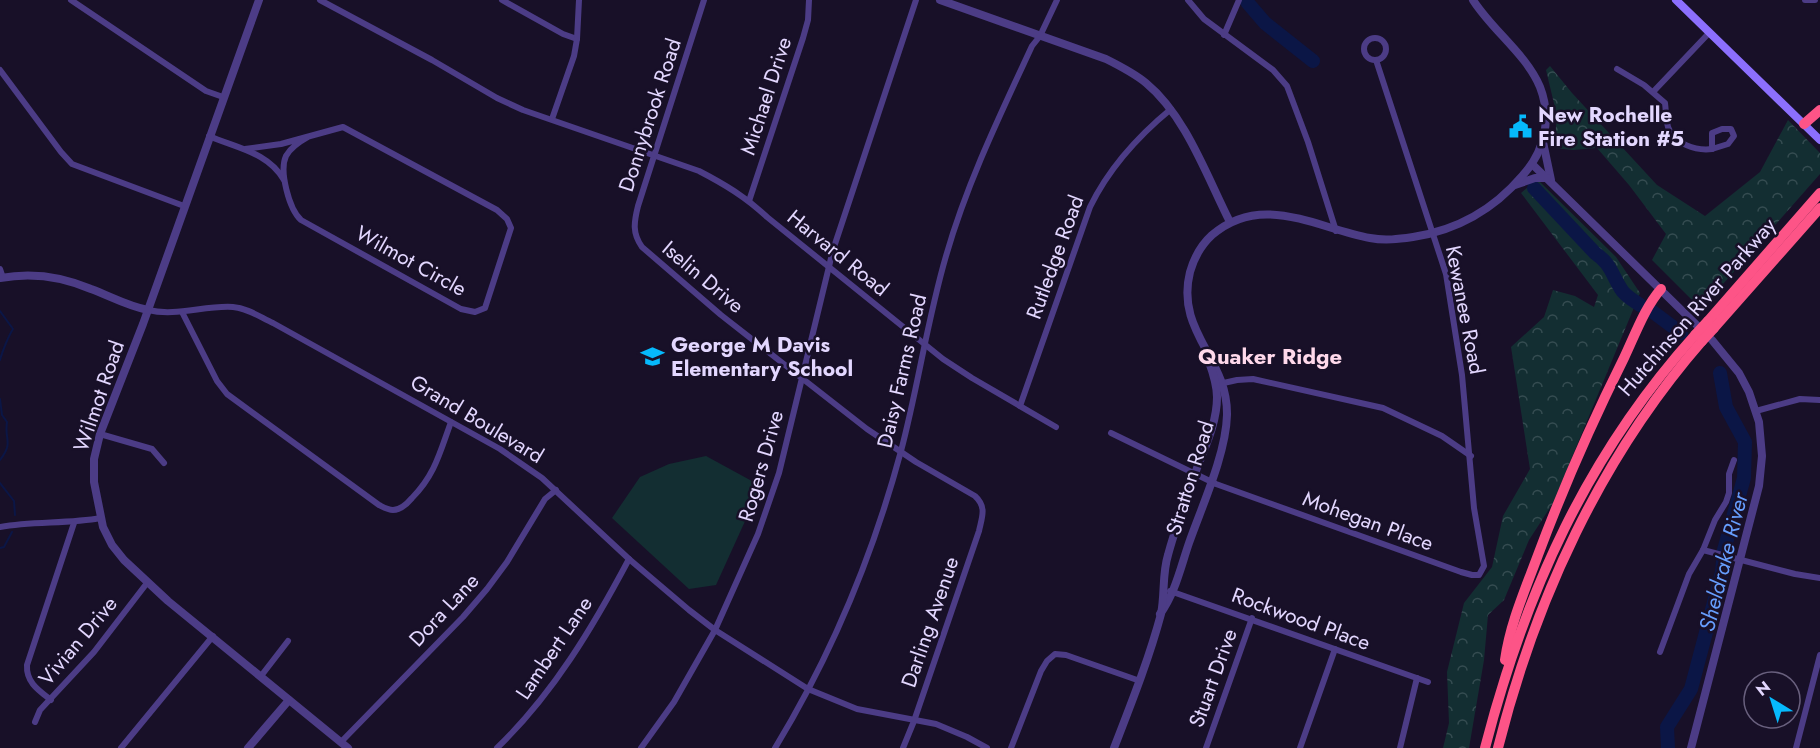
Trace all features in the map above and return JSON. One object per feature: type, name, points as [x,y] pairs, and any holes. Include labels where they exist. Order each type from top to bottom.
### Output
[{"type":"highway","points":[[1804,124],[1820,110]]},
{"type":"highway","name":"Hutchinson River Parkway","points":[[1711,324],[1820,193]]},
{"type":"highway","name":"Hutchinson River Parkway","points":[[1485,748],[1499,692],[1535,591],[1582,492],[1609,446],[1640,400],[1820,208]]},
{"type":"highway","points":[[1499,692],[1511,632],[1560,500],[1612,382],[1654,298],[1661,289]]},
{"type":"highway","name":"Hutchinson River Parkway","points":[[1498,748],[1526,654],[1556,576],[1579,526],[1633,430],[1698,338]]},
{"type":"main road","points":[[1676,0],[1820,140]]},
{"type":"street","points":[[72,0],[206,91],[223,97]]},
{"type":"street","name":"Wilmot Road","points":[[259,0],[148,310],[100,434],[93,472],[101,518],[117,552],[147,583],[348,748]]},
{"type":"street","name":"Harvard Road","points":[[320,0],[432,60],[496,98],[523,110],[699,171],[723,183],[749,201],[925,344],[972,378],[1056,427]]},
{"type":"street","points":[[502,0],[563,34],[578,39]]},
{"type":"street","points":[[552,119],[574,57],[578,39],[579,0]]},
{"type":"street","name":"Donnybrook Road","points":[[638,241],[634,235],[634,223],[704,0]]},
{"type":"street","name":"Michael Drive","points":[[749,201],[803,38],[809,0]]},
{"type":"street","name":"Rogers Drive","points":[[641,748],[674,702],[715,630],[739,581],[765,513],[779,473],[833,250],[916,0]]},
{"type":"street","points":[[940,0],[1106,59],[1130,71],[1170,109],[1188,137],[1230,222]]},
{"type":"street","name":"Daisy Farms Road","points":[[775,748],[838,631],[880,520],[901,452],[946,255],[992,130],[1057,0]]},
{"type":"street","points":[[1188,0],[1204,19],[1273,70],[1287,86],[1308,142],[1336,231]]},
{"type":"street","points":[[1224,35],[1239,0]]},
{"type":"street","name":"Stratton Road","points":[[1114,748],[1140,681],[1161,614],[1172,592],[1224,441],[1227,414],[1219,384],[1191,321],[1186,301],[1191,268],[1202,246],[1211,236],[1230,222],[1245,216],[1278,214],[1336,231],[1393,240],[1433,233],[1476,217],[1513,186],[1532,164],[1543,141],[1546,114],[1542,93],[1526,64],[1473,0]]},
{"type":"street","points":[[1805,0],[1815,0]]},
{"type":"street","points":[[1653,92],[1710,33]]},
{"type":"street","name":"Kewanee Road","points":[[1376,60],[1446,274],[1455,320],[1471,456],[1474,508],[1480,539]]},
{"type":"street","points":[[1617,69],[1653,92],[1665,103],[1668,124],[1677,139],[1702,150],[1712,149]]},
{"type":"street","points":[[0,70],[72,164],[184,206]]},
{"type":"street","name":"Rutledge Road","points":[[1020,406],[1097,192],[1123,156],[1170,109]]},
{"type":"street","name":"Wilmot Circle","points":[[245,149],[281,144],[338,128],[347,128],[504,215],[511,228],[485,308],[475,312],[461,309],[301,220],[294,212],[285,181],[284,166],[286,155],[295,145],[308,137]]},
{"type":"street","name":"Wilmot Circle","points":[[209,136],[245,149],[273,165],[285,181]]},
{"type":"street","points":[[1543,141],[1549,180]]},
{"type":"street","points":[[1532,164],[1712,340],[1733,365],[1749,392],[1756,411],[1762,444],[1761,477],[1691,748]]},
{"type":"street","points":[[1513,186],[1535,178],[1549,180]]},
{"type":"street","name":"Iselin Drive","points":[[638,241],[642,247],[721,315],[867,429],[975,496],[982,504]]},
{"type":"street","points":[[0,268],[2,278]]},
{"type":"street","name":"Grand Boulevard","points":[[2,278],[43,275],[57,277],[132,307],[157,313],[232,307],[247,310],[500,449],[542,478],[629,559],[715,630],[808,689],[857,709],[936,724],[951,729],[987,748]]},
{"type":"street","points":[[182,312],[217,381],[227,394],[379,505],[388,509],[396,509],[405,505],[428,480],[451,422]]},
{"type":"street","points":[[1219,384],[1252,379],[1383,408],[1442,436],[1471,456]]},
{"type":"street","name":"Stratton Road","points":[[1161,614],[1164,570],[1214,423],[1219,384]]},
{"type":"street","points":[[1756,411],[1800,399],[1820,400]]},
{"type":"street","points":[[1111,433],[1211,482]]},
{"type":"street","points":[[100,434],[152,449],[164,463]]},
{"type":"street","points":[[1660,652],[1689,574],[1703,550],[1729,493],[1729,474],[1734,460]]},
{"type":"street","name":"Mohegan Place","points":[[1211,482],[1472,575],[1479,575],[1484,566],[1480,539]]},
{"type":"street","name":"Dora Lane","points":[[341,742],[463,617],[513,553],[545,499],[556,490]]},
{"type":"street","name":"Darling Avenue","points":[[903,748],[979,531],[982,504]]},
{"type":"street","points":[[0,527],[74,523],[101,518]]},
{"type":"street","points":[[51,700],[30,682],[26,673],[27,665],[74,523]]},
{"type":"street","points":[[1703,550],[1727,558],[1820,578]]},
{"type":"street","name":"Lambert Lane","points":[[497,748],[527,716],[559,676],[602,608],[629,559]]},
{"type":"street","name":"Vivian Drive","points":[[35,722],[40,710],[94,652],[147,583]]},
{"type":"street","name":"Rockwood Place","points":[[1164,589],[1252,618],[1428,682]]},
{"type":"street","name":"Stuart Drive","points":[[1206,748],[1252,618]]},
{"type":"street","points":[[121,748],[213,636]]},
{"type":"street","points":[[261,676],[288,641]]},
{"type":"street","points":[[1300,748],[1335,649]]},
{"type":"street","points":[[1011,748],[1041,671],[1047,661],[1056,654],[1066,655],[1140,681]]},
{"type":"street","points":[[1796,748],[1820,655]]},
{"type":"street","points":[[1400,748],[1417,678]]},
{"type":"street","points":[[248,748],[289,700]]},
{"type":"green space","points":[[1550,66],[1657,185],[1705,216],[1760,172],[1788,120],[1820,153],[1820,174],[1701,309],[1652,260],[1666,234],[1629,185],[1597,148],[1573,150],[1554,148],[1557,116],[1546,70]]},
{"type":"green space","points":[[1537,179],[1616,257],[1640,293],[1553,503],[1529,540],[1504,600],[1488,615],[1484,660],[1469,748],[1443,748],[1449,723],[1447,672],[1464,603],[1492,567],[1503,516],[1530,469],[1511,347],[1544,317],[1553,290],[1575,296],[1594,307],[1598,295],[1521,193]]},
{"type":"green space","points":[[706,456],[761,486],[716,585],[689,589],[612,518],[640,477],[669,464]]},
{"type":"waterway","name":"Sheldrake River","points":[[1247,2],[1265,23],[1313,61]]},
{"type":"waterway","name":"Sheldrake River","points":[[1534,188],[1604,261],[1625,294],[1640,305]]},
{"type":"waterway","points":[[0,311],[13,329],[0,360]]},
{"type":"waterway","name":"Sheldrake River","points":[[1653,312],[1681,333]]},
{"type":"waterway","name":"Sheldrake River","points":[[1668,748],[1667,727],[1691,689],[1722,572],[1724,550],[1744,478],[1745,442],[1726,407],[1720,373]]},
{"type":"waterway","points":[[0,399],[2,415],[7,422],[8,441],[7,449],[0,460]]},
{"type":"waterway","points":[[0,483],[14,501],[15,515]]},
{"type":"waterway","points":[[0,548],[4,547],[12,532]]},
{"type":"place","name":"New Rochelle Fire Station #5","points":[[1520,127]]},
{"type":"place","name":"George M Davis Elementary School","points":[[653,357]]},
{"type":"district","name":"Quaker Ridge","points":[[1270,356]]}]
